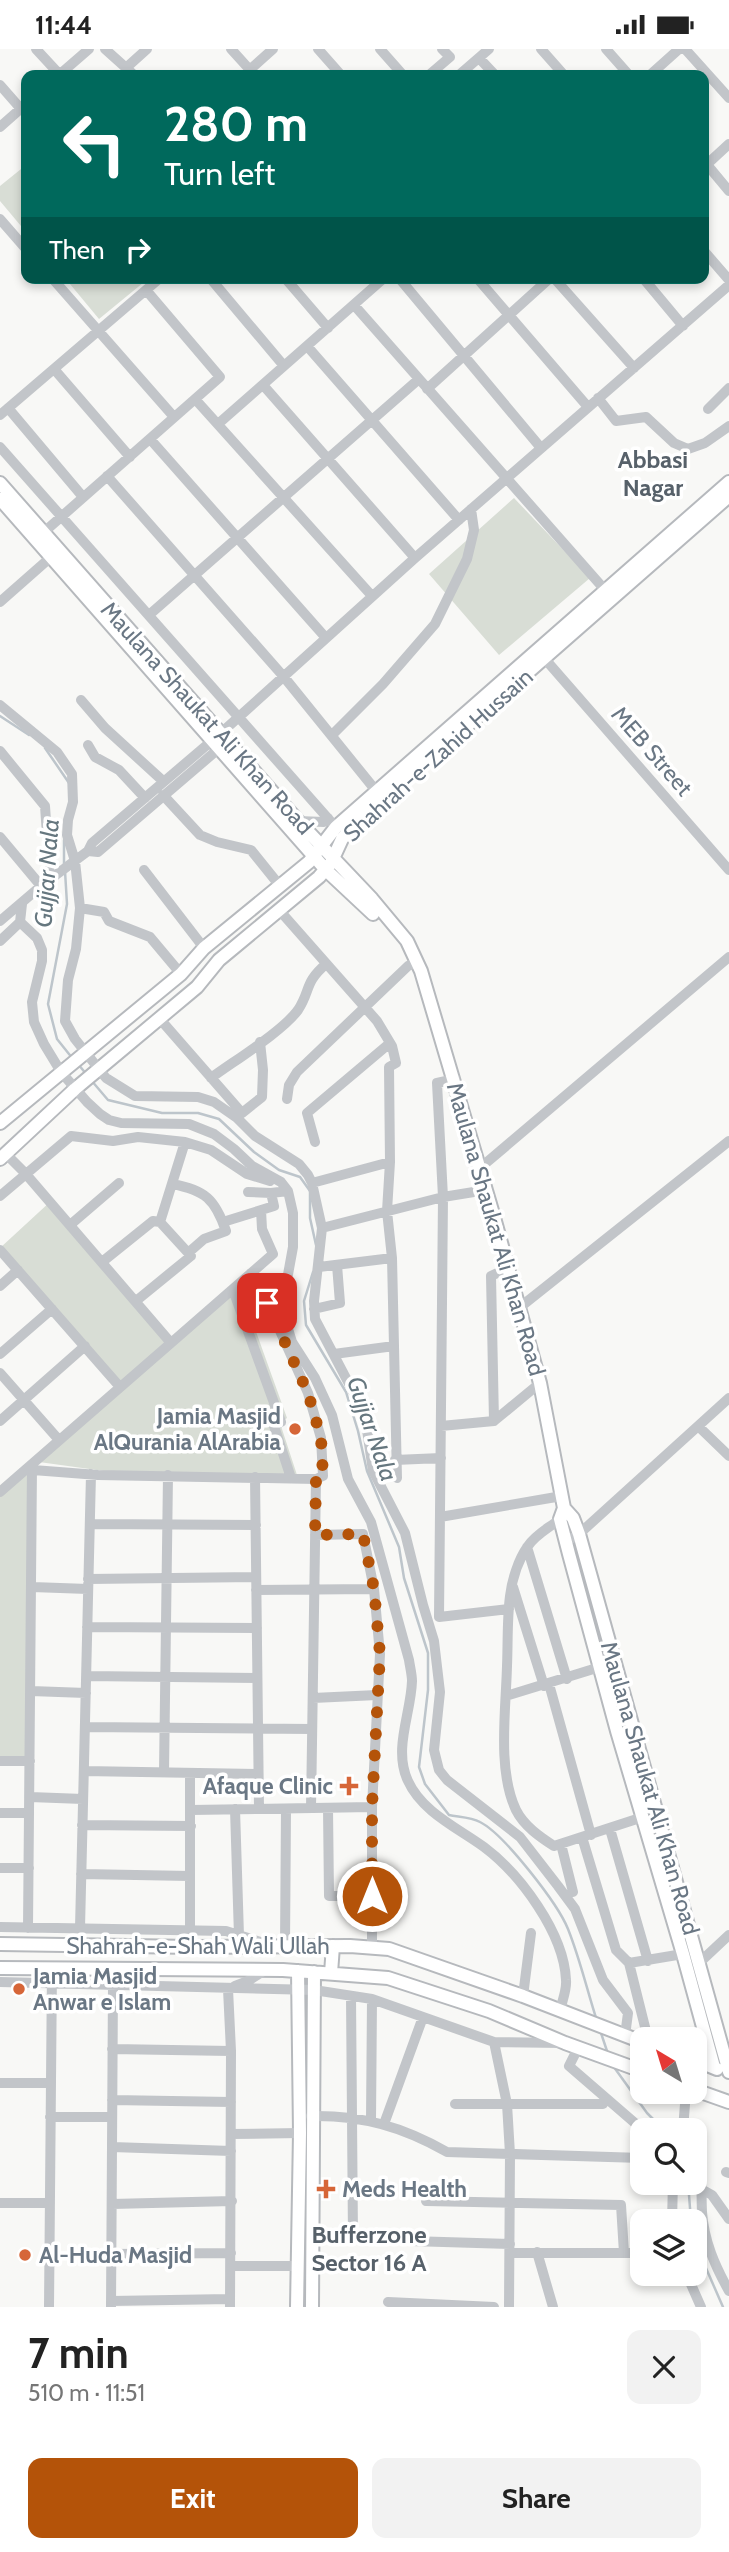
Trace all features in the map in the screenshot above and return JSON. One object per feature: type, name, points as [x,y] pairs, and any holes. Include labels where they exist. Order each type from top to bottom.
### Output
[{"type":"main road","name":"Shahrah-e-Zahid Hussain","points":[[0,1123],[181,974],[204,948],[318,852],[336,827],[729,482]]},
{"type":"main road","name":"Maulana Shaukat Ali Khan Road","points":[[0,483],[220,741],[298,821],[318,852]]},
{"type":"main road","name":"Shahrah-e-Zahid Hussain","points":[[336,827],[356,823],[729,496]]},
{"type":"main road","name":"Maulana Shaukat Ali Khan Road","points":[[0,499],[318,852],[372,899],[407,941],[433,1005],[540,1384],[567,1541],[600,1667],[714,2067]]},
{"type":"main road","name":"Shahrah-e-Zahid Hussain","points":[[3,1156],[78,1087],[201,982],[219,960],[280,911],[330,864],[336,827]]},
{"type":"main road","name":"Maulana Shaukat Ali Khan Road","points":[[562,1508],[573,1518],[579,1534],[729,2072]]},
{"type":"main road","name":"Shahrah-e-Shah Wali Ullah","points":[[0,1944],[372,1947],[403,1953],[630,2038]]},
{"type":"main road","points":[[331,1973],[333,1946]]},
{"type":"main road","name":"Shahrah-e-Shah Wali Ullah","points":[[0,1968],[266,1969],[388,1978],[520,2022],[565,2043],[630,2066]]},
{"type":"main road","points":[[298,1971],[298,2307]]},
{"type":"main road","points":[[312,2307],[314,1972]]},
{"type":"main road","points":[[707,2064],[729,2072]]},
{"type":"main road","points":[[707,2094],[729,2102]]},
{"type":"street","points":[[36,49],[55,70]]},
{"type":"street","points":[[65,70],[89,49]]},
{"type":"street","points":[[105,49],[130,70]]},
{"type":"street","points":[[132,70],[147,49]]},
{"type":"street","points":[[232,49],[245,70]]},
{"type":"street","points":[[250,70],[273,49]]},
{"type":"street","points":[[318,49],[337,70]]},
{"type":"street","points":[[380,49],[399,70]]},
{"type":"street","points":[[442,49],[450,57],[442,70]]},
{"type":"street","points":[[465,70],[489,49]]},
{"type":"street","points":[[541,49],[560,70]]},
{"type":"street","points":[[606,49],[625,70]]},
{"type":"street","points":[[656,70],[678,50],[699,70]]},
{"type":"street","points":[[479,58],[490,70]]},
{"type":"street","points":[[709,80],[729,99]]},
{"type":"street","points":[[0,85],[21,105]]},
{"type":"street","points":[[0,127],[21,109]]},
{"type":"street","points":[[709,160],[729,144]]},
{"type":"street","points":[[709,169],[729,191]]},
{"type":"street","points":[[1,221],[21,243]]},
{"type":"street","points":[[88,851],[98,852],[163,795],[220,741],[239,716],[372,596],[683,326],[729,282],[709,257]]},
{"type":"street","points":[[57,284],[174,418]]},
{"type":"street","points":[[83,497],[4,411],[153,284]]},
{"type":"street","points":[[215,284],[284,366]]},
{"type":"street","points":[[290,284],[328,328]]},
{"type":"street","points":[[218,424],[377,284]]},
{"type":"street","points":[[404,284],[541,448]]},
{"type":"street","points":[[482,284],[588,407]]},
{"type":"street","points":[[427,389],[545,284]]},
{"type":"street","points":[[557,284],[634,368]]},
{"type":"street","points":[[648,284],[683,326]]},
{"type":"street","points":[[44,532],[220,377],[146,290]]},
{"type":"street","points":[[354,305],[604,590]]},
{"type":"street","points":[[307,346],[458,520]]},
{"type":"street","points":[[54,369],[130,457]]},
{"type":"street","points":[[149,615],[419,379]]},
{"type":"street","points":[[263,385],[415,558]]},
{"type":"street","points":[[708,409],[729,388]]},
{"type":"street","points":[[598,398],[616,421],[646,417],[674,443],[688,449],[705,443],[729,426]]},
{"type":"street","points":[[195,399],[372,596]]},
{"type":"street","points":[[150,439],[326,638]]},
{"type":"street","points":[[0,447],[336,827]]},
{"type":"street","points":[[107,476],[284,677],[377,792]]},
{"type":"street","points":[[332,734],[383,684],[435,624],[467,559],[474,530],[471,509]]},
{"type":"street","points":[[0,602],[51,557]]},
{"type":"street","name":"MEB Street","points":[[545,659],[729,870]]},
{"type":"street","points":[[81,700],[106,728],[163,781]]},
{"type":"street","points":[[0,705],[57,751],[72,774],[73,802],[67,835],[80,908],[76,949],[64,1010],[69,1031],[82,1055],[96,1072],[135,1096],[198,1097],[239,1115]]},
{"type":"street","points":[[0,921],[88,851],[92,843],[163,781],[220,741]]},
{"type":"street","points":[[88,745],[95,757],[118,770],[145,798]]},
{"type":"street","points":[[0,751],[45,806],[55,876]]},
{"type":"street","points":[[163,795],[200,835],[251,851],[280,886]]},
{"type":"street","points":[[298,821],[324,822],[336,827]]},
{"type":"street","points":[[0,837],[41,886]]},
{"type":"street","points":[[144,870],[204,948]]},
{"type":"street","points":[[0,941],[20,922],[22,904]]},
{"type":"street","points":[[80,908],[104,912],[108,921],[150,937],[181,974]]},
{"type":"street","points":[[280,911],[364,1005],[390,1043],[396,1063],[389,1067],[390,1162],[387,1211],[392,1258],[397,1478]]},
{"type":"street","points":[[20,922],[37,938],[42,950],[32,1002],[34,1022],[44,1044],[63,1071],[100,1114],[121,1123],[189,1124],[214,1134],[251,1166],[281,1182],[288,1191],[293,1213],[293,1247],[286,1280],[285,1319],[292,1342],[315,1378],[332,1415],[348,1479],[371,1522],[409,1660],[412,1681],[402,1752],[408,1781],[426,1806],[485,1848],[510,1870],[535,1901],[562,1954],[566,1979],[560,2011]]},
{"type":"street","points":[[480,1168],[729,957]]},
{"type":"street","points":[[287,1098],[289,1085],[297,1072],[414,958]]},
{"type":"street","points":[[211,1078],[276,1031],[298,1009],[312,976],[326,964]]},
{"type":"street","points":[[159,1018],[211,1078],[255,1136],[299,1164],[312,1183],[322,1228],[314,1319],[358,1401],[366,1423],[373,1471],[405,1533],[434,1641],[440,1692],[434,1750],[439,1770],[447,1780],[520,1837],[575,1909],[603,1980],[628,2013],[625,2036]]},
{"type":"street","points":[[239,1115],[262,1097],[264,1070],[260,1042]]},
{"type":"street","points":[[314,1142],[307,1113],[390,1043]]},
{"type":"street","points":[[454,1079],[437,1083],[443,1197],[439,1617],[509,1609]]},
{"type":"street","points":[[0,1196],[71,1136],[113,1141],[138,1137],[185,1142],[211,1150],[247,1174],[270,1181]]},
{"type":"street","points":[[160,1222],[185,1142]]},
{"type":"street","points":[[519,1308],[729,1142]]},
{"type":"street","points":[[3,1156],[25,1173],[172,1343]]},
{"type":"street","points":[[312,1183],[390,1162]]},
{"type":"street","points":[[70,1225],[119,1183]]},
{"type":"street","points":[[172,1184],[194,1188],[211,1201],[219,1211],[226,1231],[205,1240],[188,1253]]},
{"type":"street","points":[[322,1228],[443,1197],[486,1190]]},
{"type":"street","points":[[248,1192],[288,1191]]},
{"type":"street","points":[[223,1222],[274,1206],[271,1193]]},
{"type":"street","points":[[0,1492],[32,1467],[273,1254],[262,1229],[261,1210]]},
{"type":"street","points":[[102,1262],[153,1221],[160,1222],[191,1256],[136,1301]]},
{"type":"street","points":[[0,1249],[120,1387]]},
{"type":"street","points":[[319,1268],[392,1258]]},
{"type":"street","points":[[314,1309],[340,1303],[337,1265]]},
{"type":"street","points":[[494,1421],[491,1276],[508,1268]]},
{"type":"street","points":[[0,1286],[18,1270]]},
{"type":"street","points":[[32,1467],[91,1474],[316,1479],[323,1476],[321,1438],[308,1393],[258,1282],[251,1273]]},
{"type":"street","points":[[233,1290],[281,1422],[274,1426],[291,1478]]},
{"type":"street","points":[[0,1354],[52,1309]]},
{"type":"street","points":[[0,1421],[85,1346]]},
{"type":"street","points":[[334,1354],[394,1346]]},
{"type":"street","points":[[0,1373],[60,1440]]},
{"type":"street","points":[[441,1426],[494,1421],[540,1384]]},
{"type":"street","points":[[567,1541],[579,1534],[729,1398]]},
{"type":"street","points":[[699,1427],[729,1456]]},
{"type":"street","points":[[395,1460],[441,1458]]},
{"type":"street","points":[[28,1928],[32,1467]]},
{"type":"street","points":[[80,1929],[91,1474]]},
{"type":"street","points":[[164,1772],[168,1475]]},
{"type":"street","points":[[255,1477],[259,1809]]},
{"type":"street","points":[[311,1808],[316,1479]]},
{"type":"street","points":[[440,1517],[562,1508]]},
{"type":"street","points":[[562,1508],[527,1547],[512,1583],[506,1696],[506,1771],[516,1809],[538,1836],[554,1846],[643,1817]]},
{"type":"street","points":[[90,1524],[256,1525]]},
{"type":"street","points":[[315,1535],[363,1534],[374,1589],[380,1654],[372,1807],[372,1947]]},
{"type":"street","points":[[527,1547],[567,1679]]},
{"type":"street","points":[[32,1587],[167,1578],[256,1577]]},
{"type":"street","points":[[512,1583],[547,1685],[617,1950],[629,1963],[645,2027]]},
{"type":"street","points":[[256,1590],[374,1589]]},
{"type":"street","points":[[87,1627],[257,1628]]},
{"type":"street","points":[[506,1696],[600,1667]]},
{"type":"street","points":[[86,1676],[257,1678]]},
{"type":"street","points":[[31,1691],[86,1693]]},
{"type":"street","points":[[313,1698],[377,1695]]},
{"type":"street","points":[[85,1727],[312,1729]]},
{"type":"street","points":[[0,1761],[30,1761]]},
{"type":"street","points":[[84,1771],[258,1774]]},
{"type":"street","points":[[190,1773],[190,1930]]},
{"type":"street","points":[[30,1797],[83,1799]]},
{"type":"street","points":[[191,1810],[372,1807]]},
{"type":"street","points":[[328,1808],[330,1896],[372,1896]]},
{"type":"street","points":[[235,1809],[239,1936]]},
{"type":"street","points":[[0,1927],[226,1931],[279,1946],[286,1809]]},
{"type":"street","points":[[0,1813],[29,1813]]},
{"type":"street","points":[[82,1825],[191,1826]]},
{"type":"street","points":[[610,1829],[648,1961]]},
{"type":"street","points":[[561,1844],[573,1892]]},
{"type":"street","points":[[0,1868],[29,1868]]},
{"type":"street","points":[[81,1874],[190,1876]]},
{"type":"street","points":[[523,1996],[531,1933]]},
{"type":"street","points":[[699,1963],[729,1935]]},
{"type":"street","points":[[629,1963],[683,1954]]},
{"type":"street","points":[[49,2307],[52,1968]]},
{"type":"street","points":[[228,1989],[248,1981],[266,1969]]},
{"type":"street","points":[[0,1982],[314,1990],[372,1999],[494,2042],[565,2043]]},
{"type":"street","points":[[113,1985],[111,2304],[230,2303],[232,2201],[228,1989]]},
{"type":"street","points":[[351,1996],[353,2239]]},
{"type":"street","points":[[371,2121],[372,1999]]},
{"type":"street","points":[[384,2124],[423,2017]]},
{"type":"street","points":[[494,2042],[507,2103],[510,2154],[509,2307]]},
{"type":"street","points":[[578,2048],[569,2066],[630,2119]]},
{"type":"street","points":[[113,2049],[231,2051]]},
{"type":"street","points":[[0,2083],[50,2083]]},
{"type":"street","points":[[112,2100],[231,2102]]},
{"type":"street","points":[[455,2104],[603,2104]]},
{"type":"street","points":[[312,2116],[352,2117],[384,2124],[447,2152],[630,2158]]},
{"type":"street","points":[[50,2117],[112,2117]]},
{"type":"street","points":[[231,2134],[300,2133]]},
{"type":"street","points":[[112,2147],[231,2151]]},
{"type":"street","points":[[707,2192],[729,2219]]},
{"type":"street","points":[[703,2195],[702,2212],[708,2245],[729,2291]]},
{"type":"street","points":[[111,2204],[232,2201]]},
{"type":"street","points":[[426,2201],[621,2205],[624,2253]]},
{"type":"street","points":[[0,2203],[50,2203]]},
{"type":"street","points":[[410,2241],[537,2252],[630,2253]]},
{"type":"street","points":[[537,2252],[553,2307]]},
{"type":"street","points":[[111,2254],[231,2253]]},
{"type":"street","points":[[231,2266],[298,2266]]},
{"type":"street","points":[[692,2286],[701,2307]]},
{"type":"street","points":[[388,2302],[494,2307]]},
{"type":"shaded area","points":[[21,169],[21,226],[0,201],[0,186]]},
{"type":"shaded area","points":[[70,284],[142,284],[99,319]]},
{"type":"shaded area","points":[[514,498],[590,578],[499,655],[429,574]]},
{"type":"shaded area","points":[[51,1201],[171,1343],[120,1387],[0,1248]]},
{"type":"shaded area","points":[[240,1287],[287,1418],[280,1423],[297,1475],[104,1471],[39,1462]]},
{"type":"shaded area","points":[[31,1465],[30,1761],[0,1761],[0,1492]]},
{"type":"waterway","name":"Gujjar Nala","points":[[0,716],[29,735]]},
{"type":"waterway","name":"Gujjar Nala","points":[[45,748],[69,783]]},
{"type":"waterway","name":"Gujjar Nala","points":[[64,840],[64,865]]},
{"type":"waterway","name":"Gujjar Nala","points":[[65,871],[67,904],[48,1004],[57,1039],[73,1059]]},
{"type":"waterway","name":"Gujjar Nala","points":[[78,1064],[87,1075]]},
{"type":"waterway","name":"Gujjar Nala","points":[[91,1080],[108,1100],[162,1113],[198,1113],[219,1119],[254,1152],[279,1170],[300,1177],[310,1191],[310,1218],[316,1245]]},
{"type":"waterway","name":"Gujjar Nala","points":[[313,1272],[304,1301],[306,1325],[346,1392],[367,1471],[399,1547],[404,1578],[428,1653],[428,1690],[419,1767],[425,1784],[449,1815],[473,1819],[490,1829],[542,1887],[568,1929],[597,2021]]},
{"type":"waterway","name":"Gujjar Nala","points":[[600,2030],[608,2054]]},
{"type":"waterway","name":"Gujjar Nala","points":[[611,2063],[652,2118]]},
{"type":"waterway","name":"Gujjar Nala","points":[[689,2195],[690,2209]]},
{"type":"waterway","name":"Gujjar Nala","points":[[707,2270],[723,2307]]},
{"type":"place","name":"Jamia Masjid AlQurania AlArabia","points":[[295,1429]]},
{"type":"place","name":"Afaque Clinic","points":[[349,1786]]},
{"type":"place","name":"Jamia Masjid Anwar e Islam","points":[[19,1989]]},
{"type":"place","name":"Meds Health","points":[[326,2189]]},
{"type":"place","name":"Al-Huda Masjid","points":[[25,2255]]},
{"type":"district","name":"Abbasi Nagar","points":[[653,474]]},
{"type":"district","name":"Bufferzone Sector 16 A","points":[[369,2249]]},
{"type":"route","points":[[267,1303],[308,1393],[321,1438],[323,1476],[316,1479],[315,1535],[363,1534],[374,1589],[380,1654],[372,1807],[372,1896]]}]
